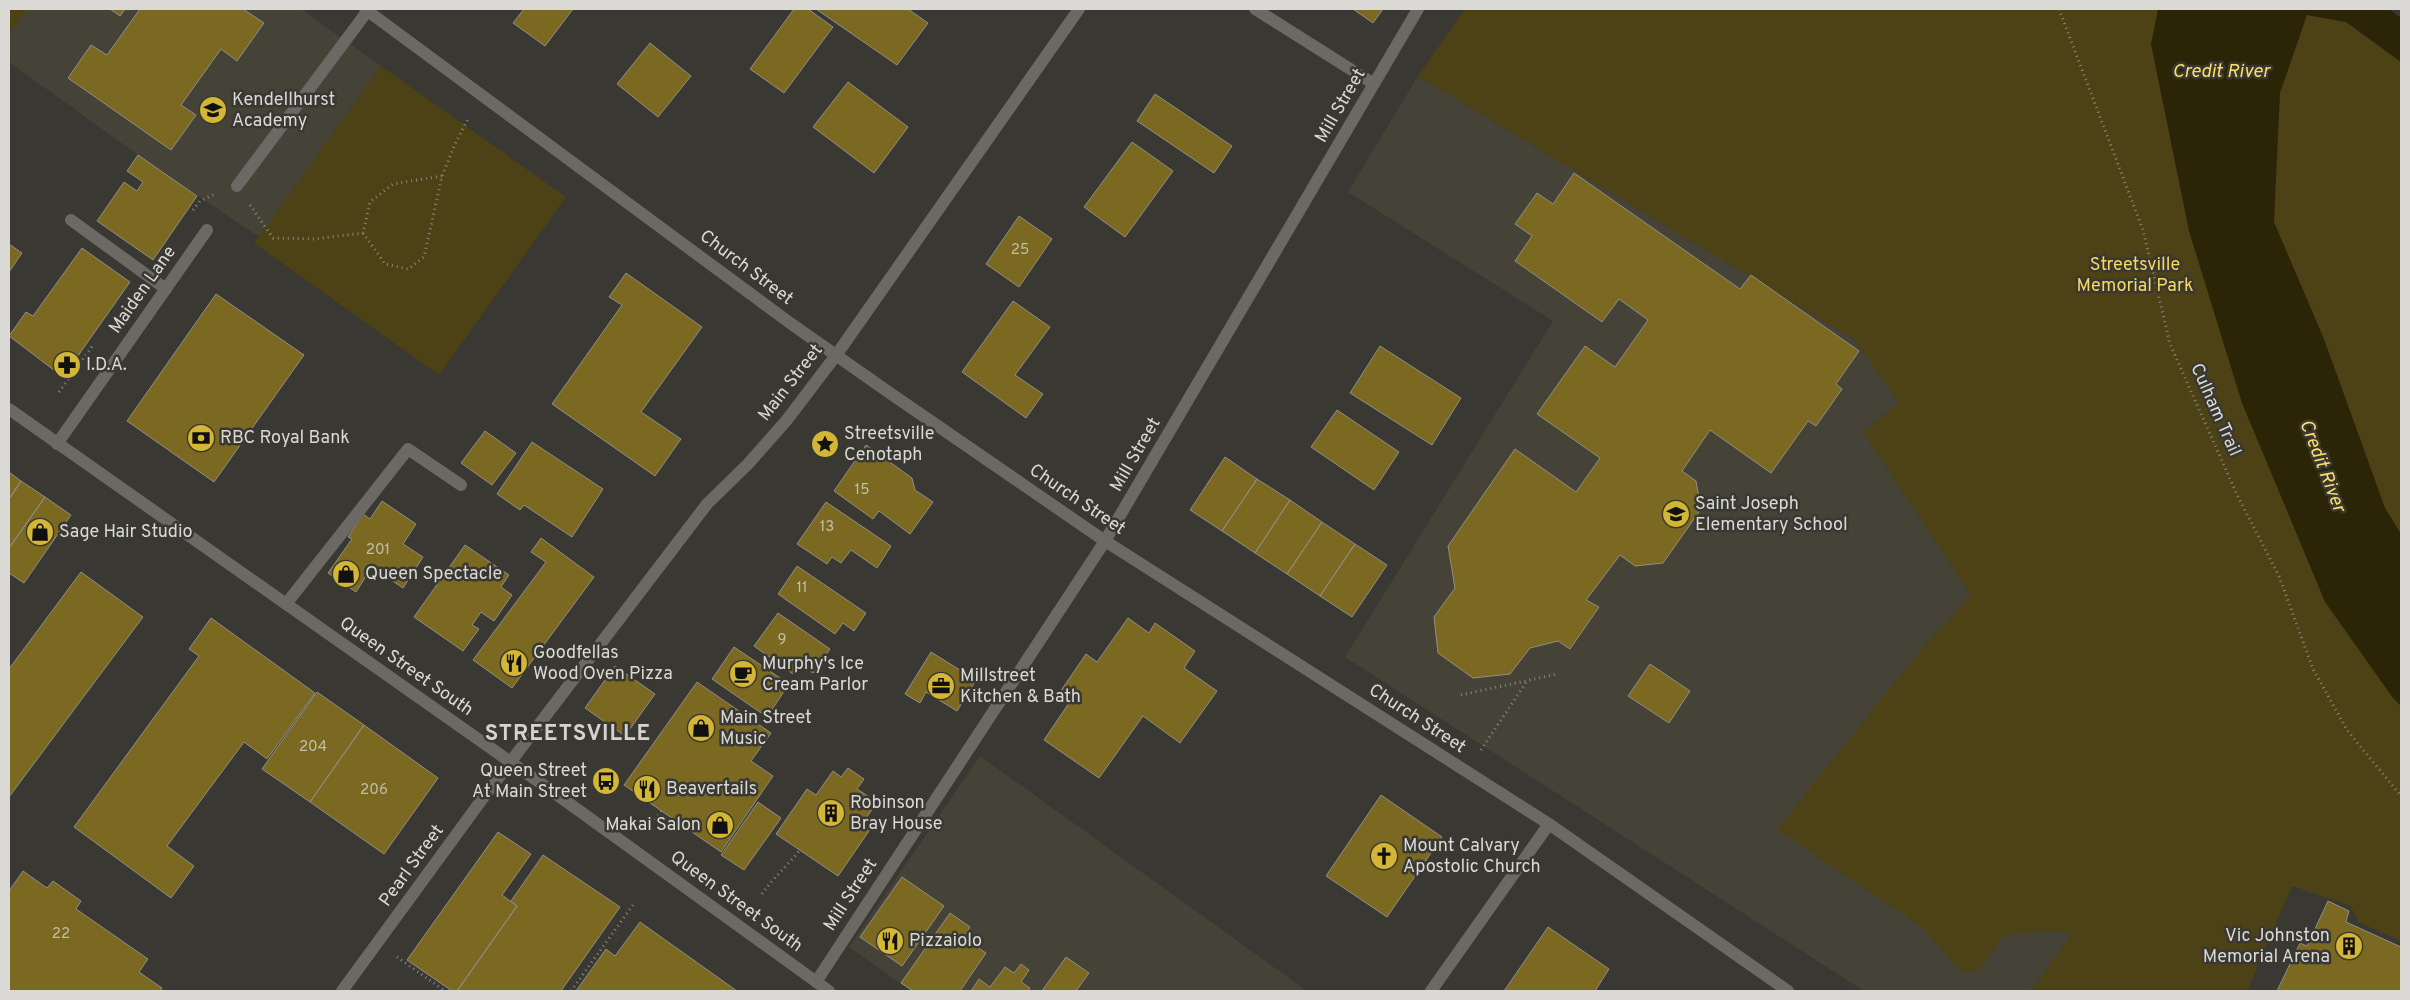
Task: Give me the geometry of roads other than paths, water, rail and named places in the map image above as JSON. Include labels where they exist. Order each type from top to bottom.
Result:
[{"type":"street","name":"Church Street","points":[[367,9],[790,323],[1105,541],[1549,824],[1788,991]]},
{"type":"street","points":[[236,186],[367,9]]},
{"type":"street","name":"Main Street","points":[[510,762],[707,504],[748,464],[786,421],[837,354],[1079,9]]},
{"type":"street","points":[[1255,9],[1374,84]]},
{"type":"street","name":"Mill Street","points":[[816,982],[1105,541],[1418,9]]},
{"type":"street","points":[[71,220],[166,289]]},
{"type":"street","name":"Maiden Lane","points":[[57,444],[207,230]]},
{"type":"street","name":"Queen Street South","points":[[9,409],[510,762],[829,991]]},
{"type":"street","points":[[286,604],[408,449],[461,485]]},
{"type":"street","name":"Pearl Street","points":[[342,991],[510,762]]},
{"type":"street","points":[[1431,991],[1549,824]]},
{"type":"water","name":"Credit River","points":[[2158,9],[2389,9],[2401,18],[2401,62],[2346,22],[2307,15],[2280,93],[2274,222],[2324,339],[2385,508],[2401,534],[2401,706],[2393,698],[2325,602],[2242,403],[2189,231],[2151,44]]},
{"type":"place","name":"Kendellhurst Academy","points":[[213,110]]},
{"type":"place","name":"I.D.A.","points":[[67,365]]},
{"type":"place","name":"RBC Royal Bank","points":[[201,438]]},
{"type":"place","name":"Streetsville Cenotaph","points":[[825,444]]},
{"type":"place","name":"Saint Joseph Elementary School","points":[[1676,514]]},
{"type":"place","name":"Sage Hair Studio","points":[[40,532]]},
{"type":"place","name":"Queen Spectacle","points":[[346,574]]},
{"type":"place","name":"Goodfellas Wood Oven Pizza","points":[[514,663]]},
{"type":"place","name":"Murphy's Ice Cream Parlor","points":[[743,674]]},
{"type":"place","name":"Millstreet Kitchen & Bath","points":[[941,686]]},
{"type":"place","name":"Main Street Music","points":[[701,728]]},
{"type":"place","name":"Queen Street At Main Street","points":[[606,781]]},
{"type":"place","name":"Beavertails","points":[[647,789]]},
{"type":"place","name":"Robinson Bray House","points":[[831,813]]},
{"type":"place","name":"Makai Salon","points":[[720,825]]},
{"type":"place","name":"Mount Calvary Apostolic Church","points":[[1384,856]]},
{"type":"place","name":"Pizzaiolo","points":[[890,941]]},
{"type":"place","name":"Vic Johnston Memorial Arena","points":[[2349,946]]},
{"type":"district","name":"STREETSVILLE","points":[[568,734]]},
{"type":"park label","name":"Streetsville Memorial Park","points":[[2135,275]]}]
